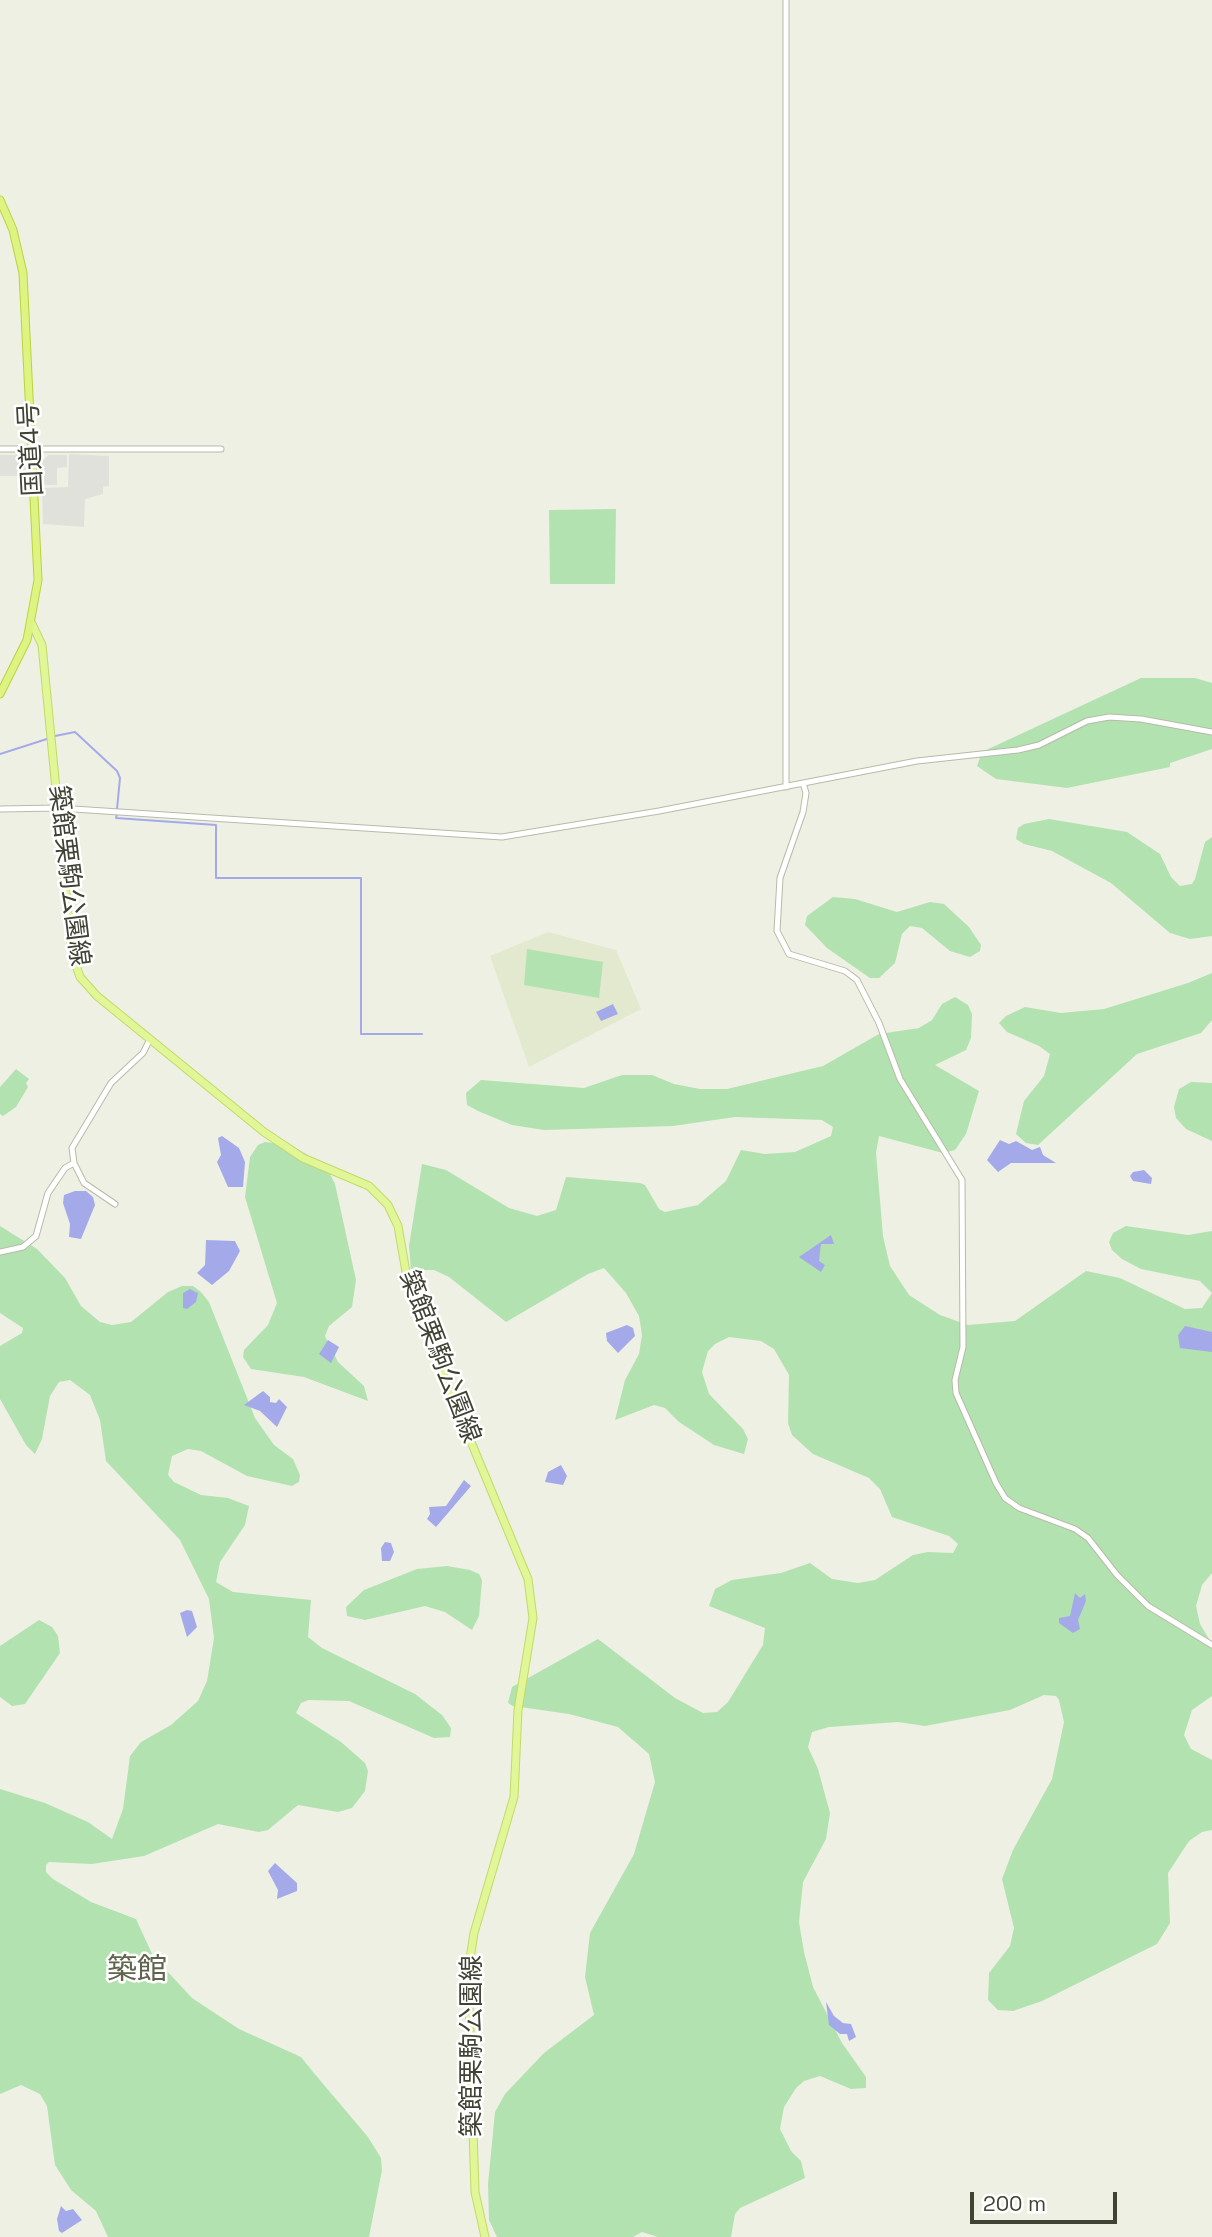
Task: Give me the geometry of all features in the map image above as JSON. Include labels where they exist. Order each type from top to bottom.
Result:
[{"type":"highway","name":"国道4号","points":[[0,200],[13,230],[23,273],[38,580],[32,624],[15,667],[0,694]]},
{"type":"main road","name":"築館栗駒公園線","points":[[32,624],[42,645],[76,968],[97,996],[283,1146],[303,1158],[369,1186],[388,1205],[398,1226],[403,1268],[412,1302],[528,1579],[533,1606],[532,1629],[518,1710],[514,1797],[474,1934],[468,1980],[475,2192],[485,2237]]},
{"type":"street","points":[[786,0],[786,787]]},
{"type":"street","points":[[0,449],[221,449]]},
{"type":"street","points":[[0,809],[58,808],[488,838],[606,821],[917,761],[1018,750],[1039,745],[1087,721],[1109,717],[1141,719],[1212,733]]},
{"type":"street","points":[[803,783],[806,793],[803,812],[780,878],[777,931],[789,954],[845,971],[857,980],[901,1079],[962,1180],[963,1347],[955,1380],[956,1393],[996,1483],[1005,1499],[1019,1508],[1075,1529],[1087,1538],[1116,1575],[1148,1606],[1212,1645]]},
{"type":"street","points":[[115,1203],[84,1183],[74,1163],[72,1148],[111,1083],[143,1053],[150,1039]]},
{"type":"street","points":[[0,1252],[23,1247],[36,1236],[48,1194],[65,1168],[74,1163]]},
{"type":"shaded area","points":[[69,454],[109,456],[109,486],[103,487],[103,494],[85,499],[84,527],[43,524],[42,488],[68,487]]},
{"type":"shaded area","points":[[0,455],[18,455],[25,461],[26,476],[0,476]]},
{"type":"shaded area","points":[[48,455],[67,455],[67,467],[57,468],[57,485],[41,485],[41,463]]},
{"type":"shaded area","points":[[548,932],[616,950],[641,1009],[529,1067],[490,956]]},
{"type":"green space","points":[[616,509],[615,584],[550,584],[549,510]]},
{"type":"green space","points":[[1141,678],[1195,678],[1212,683],[1212,749],[1170,763],[1170,767],[1067,788],[996,779],[977,766],[982,752]]},
{"type":"green space","points":[[1049,819],[1127,832],[1160,854],[1171,877],[1180,886],[1192,884],[1205,842],[1212,837],[1212,936],[1190,939],[1170,933],[1111,883],[1052,851],[1024,844],[1016,839],[1018,828],[1024,824]]},
{"type":"green space","points":[[833,897],[855,899],[897,912],[930,902],[944,904],[969,927],[981,945],[980,951],[970,957],[950,951],[922,928],[910,926],[902,934],[895,963],[879,978],[870,978],[827,948],[805,925],[807,916]]},
{"type":"green space","points":[[527,949],[603,962],[599,998],[524,985]]},
{"type":"green space","points":[[1212,973],[1212,1020],[1201,1033],[1137,1054],[1038,1145],[1026,1143],[1016,1134],[1024,1101],[1044,1076],[1050,1054],[1039,1046],[1007,1032],[999,1023],[1006,1016],[1025,1007],[1061,1013],[1104,1009]]},
{"type":"green space","points":[[955,997],[968,1005],[972,1014],[971,1038],[966,1050],[935,1065],[979,1091],[966,1134],[955,1150],[943,1153],[879,1136],[876,1153],[883,1236],[890,1266],[909,1295],[940,1315],[968,1325],[1015,1321],[1086,1271],[1120,1278],[1185,1309],[1202,1308],[1212,1293],[1212,1573],[1202,1585],[1196,1606],[1200,1624],[1212,1644],[1212,1696],[1192,1710],[1184,1735],[1191,1749],[1212,1760],[1212,1830],[1202,1832],[1189,1841],[1168,1873],[1170,1923],[1157,1944],[1042,2001],[1013,2011],[998,2010],[988,2000],[989,1973],[1010,1946],[1014,1928],[1002,1879],[1013,1850],[1052,1779],[1064,1722],[1059,1700],[1056,1696],[1044,1695],[1010,1710],[925,1726],[898,1722],[829,1727],[812,1732],[808,1747],[818,1769],[830,1813],[826,1839],[803,1882],[799,1922],[813,1987],[842,2043],[866,2077],[866,2088],[851,2089],[820,2076],[804,2081],[796,2088],[784,2107],[780,2129],[791,2151],[801,2161],[805,2178],[740,2208],[735,2214],[731,2237],[658,2237],[642,2232],[633,2237],[497,2237],[489,2220],[488,2184],[495,2112],[505,2094],[544,2053],[594,2015],[585,1977],[590,1933],[634,1854],[655,1782],[649,1754],[618,1727],[569,1714],[513,1706],[508,1703],[512,1687],[598,1639],[675,1698],[703,1713],[717,1712],[728,1702],[763,1645],[765,1628],[709,1606],[715,1589],[732,1580],[781,1573],[810,1563],[832,1579],[858,1583],[875,1580],[913,1555],[928,1552],[953,1553],[958,1544],[949,1536],[892,1517],[880,1489],[869,1478],[813,1454],[792,1435],[788,1423],[789,1375],[774,1349],[761,1341],[729,1337],[715,1344],[708,1351],[702,1372],[709,1394],[743,1429],[748,1439],[744,1454],[714,1445],[679,1422],[665,1408],[654,1405],[615,1420],[625,1380],[639,1354],[642,1335],[639,1316],[626,1293],[604,1268],[588,1274],[506,1322],[449,1277],[434,1270],[411,1270],[409,1246],[422,1164],[446,1170],[509,1208],[537,1216],[556,1210],[566,1177],[640,1183],[645,1185],[659,1209],[665,1212],[698,1205],[726,1181],[741,1150],[765,1154],[795,1152],[831,1136],[833,1127],[822,1120],[735,1117],[673,1126],[544,1130],[512,1125],[478,1111],[467,1105],[466,1093],[481,1080],[584,1088],[622,1075],[652,1075],[674,1084],[700,1089],[727,1089],[823,1066],[879,1034],[919,1028],[932,1020],[942,1004]]},
{"type":"green space","points":[[16,1069],[29,1079],[26,1083],[28,1087],[16,1107],[3,1116],[0,1114],[0,1087]]},
{"type":"green space","points":[[1191,1082],[1212,1083],[1212,1141],[1186,1129],[1176,1118],[1174,1107],[1179,1089]]},
{"type":"green space","points":[[265,1142],[291,1145],[326,1166],[335,1184],[356,1280],[352,1307],[329,1326],[325,1336],[338,1362],[364,1386],[368,1401],[304,1377],[251,1369],[243,1357],[244,1350],[268,1325],[277,1303],[245,1197],[250,1157],[258,1145]]},
{"type":"green space","points":[[0,1226],[37,1249],[65,1278],[81,1306],[100,1322],[112,1325],[131,1322],[168,1292],[182,1286],[193,1286],[200,1291],[209,1302],[255,1418],[274,1445],[293,1459],[300,1475],[299,1482],[292,1486],[247,1476],[201,1451],[188,1449],[172,1456],[168,1475],[174,1482],[201,1495],[228,1498],[249,1506],[245,1525],[220,1562],[216,1582],[233,1592],[311,1600],[308,1637],[322,1648],[415,1694],[442,1715],[451,1728],[450,1737],[434,1738],[349,1701],[308,1700],[301,1703],[296,1713],[341,1742],[365,1763],[368,1771],[365,1791],[352,1808],[338,1812],[298,1805],[268,1830],[259,1832],[218,1824],[144,1856],[92,1864],[49,1862],[46,1865],[46,1872],[53,1879],[91,1902],[136,1919],[153,1956],[192,1998],[239,2029],[301,2057],[368,2137],[381,2158],[382,2170],[369,2237],[108,2237],[96,2211],[71,2190],[55,2165],[47,2106],[40,2094],[21,2085],[0,2094],[0,1789],[45,1803],[88,1822],[112,1839],[123,1809],[130,1756],[141,1742],[171,1725],[198,1701],[207,1681],[214,1638],[209,1599],[180,1540],[106,1461],[100,1420],[90,1395],[70,1380],[59,1382],[50,1396],[42,1439],[35,1454],[26,1445],[0,1399],[0,1346],[22,1333],[23,1328],[0,1313]]},
{"type":"green space","points":[[1126,1226],[1188,1235],[1212,1231],[1212,1293],[1200,1281],[1141,1269],[1122,1259],[1112,1250],[1109,1242],[1113,1233]]},
{"type":"green space","points":[[447,1566],[470,1570],[479,1574],[482,1580],[479,1616],[472,1630],[445,1612],[425,1606],[365,1620],[347,1616],[346,1607],[364,1590],[417,1569]]},
{"type":"green space","points":[[39,1620],[52,1627],[58,1636],[60,1653],[25,1704],[12,1706],[0,1697],[0,1646]]},
{"type":"water","points":[[613,1004],[618,1014],[601,1021],[596,1012]]},
{"type":"water","points":[[222,1136],[239,1148],[245,1162],[243,1187],[228,1187],[217,1162],[221,1155],[218,1138]]},
{"type":"water","points":[[1000,1140],[1009,1144],[1016,1141],[1032,1150],[1040,1147],[1043,1155],[1056,1163],[1011,1163],[998,1172],[987,1160]]},
{"type":"water","points":[[1144,1170],[1152,1178],[1151,1184],[1133,1181],[1130,1176],[1133,1172]]},
{"type":"water","points":[[86,1191],[93,1197],[95,1205],[81,1239],[69,1237],[70,1224],[63,1203],[64,1195]]},
{"type":"water","points":[[831,1235],[834,1244],[821,1244],[819,1261],[825,1265],[821,1272],[799,1257]]},
{"type":"water","points":[[206,1240],[235,1241],[240,1251],[229,1271],[212,1285],[197,1273],[205,1265]]},
{"type":"water","points":[[190,1289],[198,1293],[196,1302],[187,1309],[183,1308],[183,1293]]},
{"type":"water","points":[[627,1325],[633,1328],[635,1336],[618,1353],[607,1341],[606,1333]]},
{"type":"water","points":[[1185,1326],[1212,1332],[1212,1352],[1180,1348],[1178,1335]]},
{"type":"water","points":[[328,1340],[339,1347],[331,1363],[319,1354]]},
{"type":"water","points":[[263,1391],[270,1397],[270,1402],[276,1403],[279,1399],[287,1407],[277,1427],[260,1411],[244,1405]]},
{"type":"water","points":[[561,1465],[567,1476],[563,1485],[545,1482],[548,1472]]},
{"type":"water","points":[[464,1480],[471,1486],[436,1527],[427,1519],[430,1514],[429,1507],[446,1506]]},
{"type":"water","points":[[385,1542],[391,1543],[394,1552],[390,1561],[382,1561],[381,1548]]},
{"type":"water","points":[[1075,1593],[1080,1598],[1085,1594],[1086,1601],[1078,1620],[1080,1629],[1073,1633],[1059,1623],[1059,1618],[1070,1616]]},
{"type":"water","points":[[192,1611],[197,1627],[187,1637],[180,1613]]},
{"type":"water","points":[[275,1863],[297,1883],[297,1891],[277,1899],[278,1890],[268,1871]]},
{"type":"water","points":[[826,2002],[834,2016],[843,2023],[851,2024],[856,2037],[849,2041],[847,2034],[840,2034],[829,2025]]},
{"type":"water","points":[[61,2206],[66,2211],[73,2209],[82,2220],[62,2233],[59,2231],[57,2219]]},
{"type":"waterway","points":[[55,736],[75,732],[117,771],[120,778],[117,809]]},
{"type":"waterway","points":[[0,754],[50,738]]},
{"type":"waterway","points":[[117,814],[116,818],[216,825],[216,878],[361,878],[361,1034],[422,1034]]},
{"type":"district","name":"築館","points":[[137,1971]]}]
